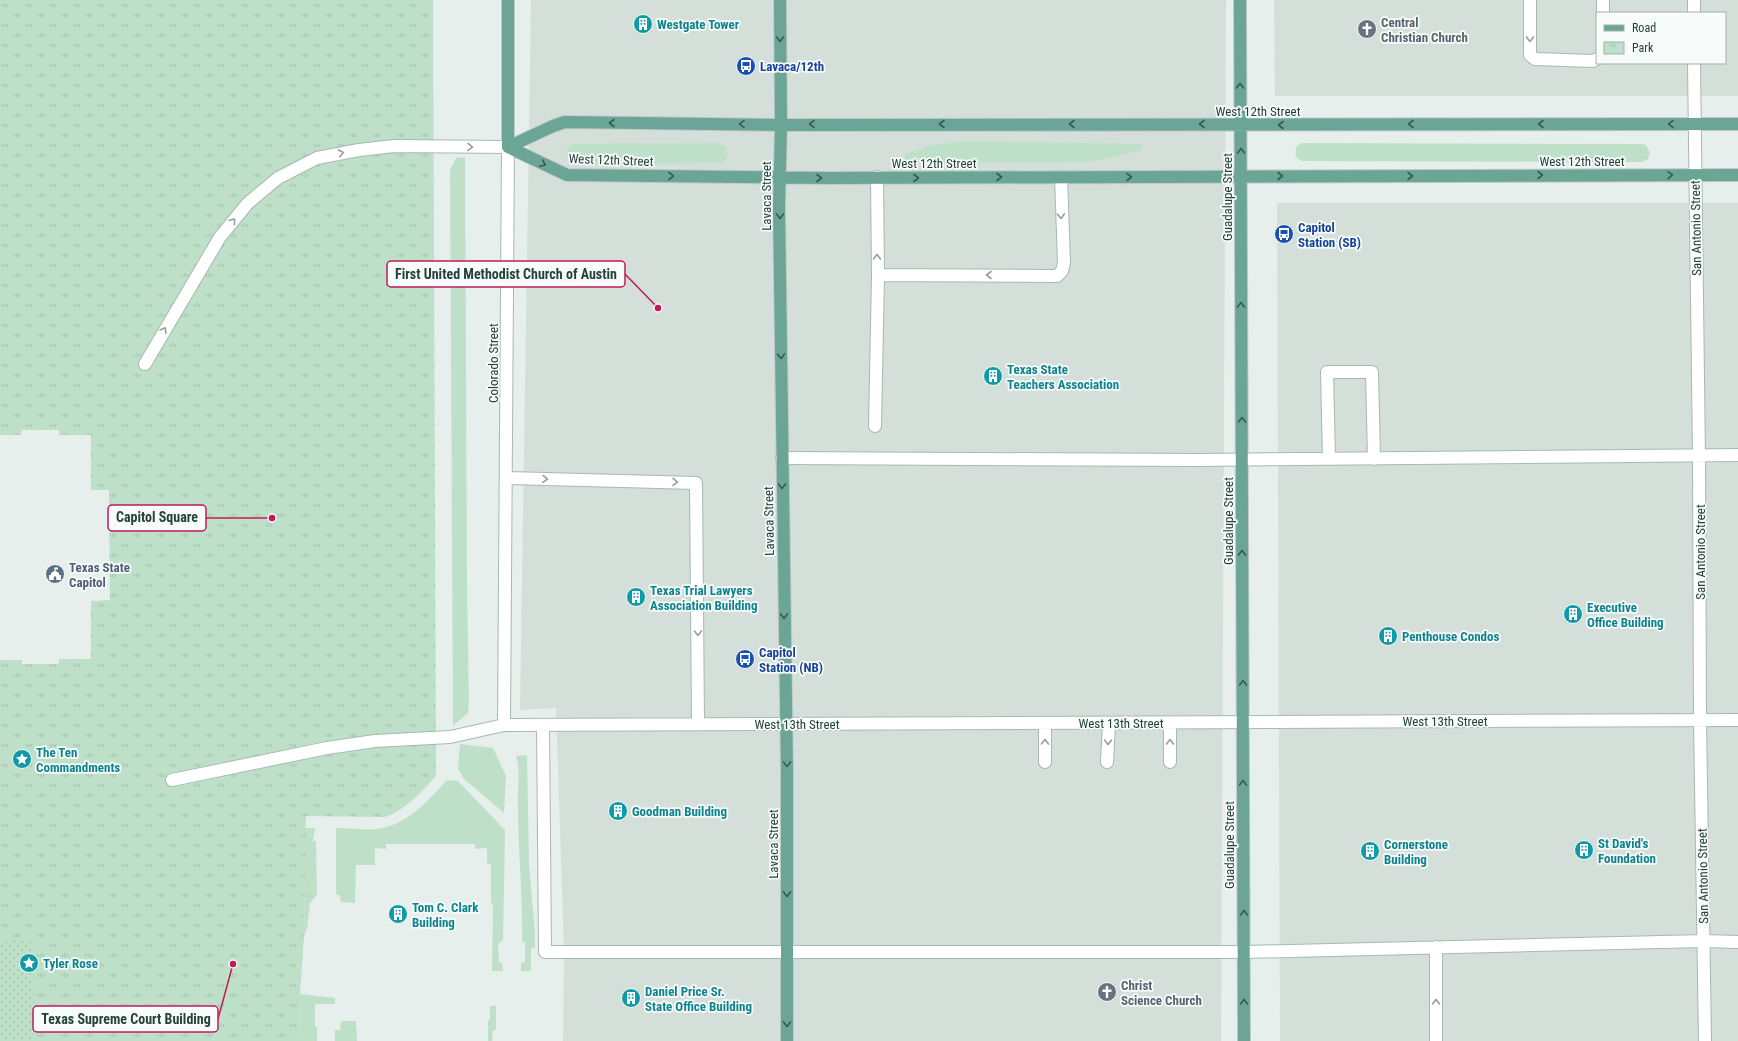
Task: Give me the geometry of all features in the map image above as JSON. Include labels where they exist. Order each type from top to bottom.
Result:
[{"type":"main road","name":"Colorado Street","points":[[508,0],[508,147]]},
{"type":"main road","name":"Lavaca Street","points":[[780,0],[787,1041]]},
{"type":"main road","name":"Guadalupe Street","points":[[1240,0],[1244,1041]]},
{"type":"main road","name":"West 12th Street","points":[[508,147],[565,122],[781,125],[1738,124]]},
{"type":"main road","name":"West 12th Street","points":[[508,147],[567,175],[780,178],[1738,175]]},
{"type":"street","points":[[1530,0],[1530,55],[1535,59],[1593,61],[1596,60]]},
{"type":"street","points":[[1602,12],[1603,0]]},
{"type":"street","points":[[1694,0],[1694,12]]},
{"type":"street","name":"San Antonio Street","points":[[1694,64],[1699,456],[1700,720],[1705,1041]]},
{"type":"street","points":[[145,364],[220,237],[248,203],[278,178],[317,158],[359,150],[394,146],[508,147]]},
{"type":"street","name":"Colorado Street","points":[[504,725],[508,147]]},
{"type":"street","points":[[875,426],[878,276],[877,177]]},
{"type":"street","points":[[878,276],[1057,276],[1062,271],[1064,263],[1061,177]]},
{"type":"street","points":[[1329,459],[1327,372],[1372,372],[1374,459]]},
{"type":"street","points":[[782,458],[1374,459],[1738,455]]},
{"type":"street","points":[[506,478],[696,483],[698,724]]},
{"type":"street","name":"West 13th Street","points":[[172,780],[327,748],[375,741],[450,737],[504,725],[1738,720]]},
{"type":"street","points":[[1170,722],[1170,762]]},
{"type":"street","points":[[1046,723],[1046,762]]},
{"type":"street","points":[[1107,762],[1109,723]]},
{"type":"street","points":[[543,725],[545,952],[1244,952],[1704,941],[1738,942]]},
{"type":"street","points":[[1436,947],[1436,1041]]},
{"type":"shaded area","points":[[531,0],[1226,0],[1221,1041],[563,1041],[564,951],[556,708],[520,710]]},
{"type":"shaded area","points":[[1274,0],[1738,0],[1738,96],[1275,96]]},
{"type":"shaded area","points":[[1277,203],[1738,203],[1738,1041],[1280,1041]]},
{"type":"green space","points":[[0,0],[433,0],[436,776],[419,794],[400,810],[385,817],[306,816],[304,936],[300,994],[301,1041],[0,1041],[0,660],[22,660],[22,664],[59,664],[59,659],[91,659],[91,601],[110,600],[109,490],[91,490],[91,435],[59,435],[59,430],[22,430],[21,435],[0,435]]},
{"type":"green space","points":[[967,141],[1141,144],[1141,150],[1088,162],[904,163],[905,154],[933,145]]},
{"type":"green space","points":[[720,143],[726,147],[728,153],[726,160],[720,163],[573,164],[567,156],[568,148],[573,144]]},
{"type":"green space","points":[[1302,143],[1642,144],[1646,145],[1650,153],[1648,159],[1642,162],[1302,161],[1295,153],[1297,146]]},
{"type":"green space","points":[[465,157],[469,704],[468,713],[453,726],[450,170],[456,158]]},
{"type":"green space","points":[[460,744],[493,748],[506,776],[504,813],[464,779],[458,769]]},
{"type":"green space","points":[[527,755],[529,864],[535,948],[531,948],[531,971],[521,971],[521,963],[525,962],[525,942],[522,942],[518,823],[519,775],[516,756]]},
{"type":"green space","points":[[447,780],[458,781],[505,830],[503,940],[498,944],[499,962],[502,963],[503,971],[492,971],[493,907],[491,902],[491,864],[487,863],[487,848],[475,849],[475,844],[386,844],[386,849],[375,848],[375,865],[356,865],[355,903],[341,902],[340,896],[336,894],[336,828],[376,829],[397,823],[416,811]]},
{"type":"green space","points":[[285,828],[315,828],[313,841],[316,841],[317,895],[310,903],[307,929],[304,936],[305,837]]},
{"type":"green space","points":[[0,941],[34,941],[34,1041],[0,1041]]},
{"type":"green space","points":[[300,994],[335,998],[335,1004],[315,1004],[317,1041],[301,1041]]},
{"type":"green space","points":[[490,1006],[496,1006],[496,1030],[493,1030],[492,1041],[488,1041],[488,1020],[490,1020]]},
{"type":"green space","points":[[341,1021],[356,1021],[357,1041],[335,1041],[335,1030],[340,1030]]},
{"type":"place","name":"Westgate Tower","points":[[643,24]]},
{"type":"place","name":"Central Christian Church","points":[[1367,29]]},
{"type":"place","name":"Lavaca/12th","points":[[746,66]]},
{"type":"place","name":"Capitol Station (SB)","points":[[1284,234]]},
{"type":"place","name":"First United Methodist Church of Austin","points":[[658,308]]},
{"type":"place","name":"Texas State Teachers Association","points":[[993,376]]},
{"type":"place","name":"Capitol Square","points":[[272,518]]},
{"type":"place","name":"Texas State Capitol","points":[[55,574]]},
{"type":"place","name":"Texas Trial Lawyers Association Building","points":[[636,597]]},
{"type":"place","name":"Executive Office Building","points":[[1573,614]]},
{"type":"place","name":"Penthouse Condos","points":[[1388,636]]},
{"type":"place","name":"Capitol Station (NB)","points":[[745,659]]},
{"type":"place","name":"The Ten Commandments","points":[[22,759]]},
{"type":"place","name":"Goodman Building","points":[[618,811]]},
{"type":"place","name":"St David's Foundation","points":[[1584,850]]},
{"type":"place","name":"Cornerstone Building","points":[[1370,851]]},
{"type":"place","name":"Tom C. Clark Building","points":[[398,914]]},
{"type":"place","name":"Tyler Rose","points":[[29,963]]},
{"type":"place","name":"Texas Supreme Court Building","points":[[233,964]]},
{"type":"place","name":"Christ Science Church","points":[[1107,992]]},
{"type":"place","name":"Daniel Price Sr. State Office Building","points":[[631,998]]}]
